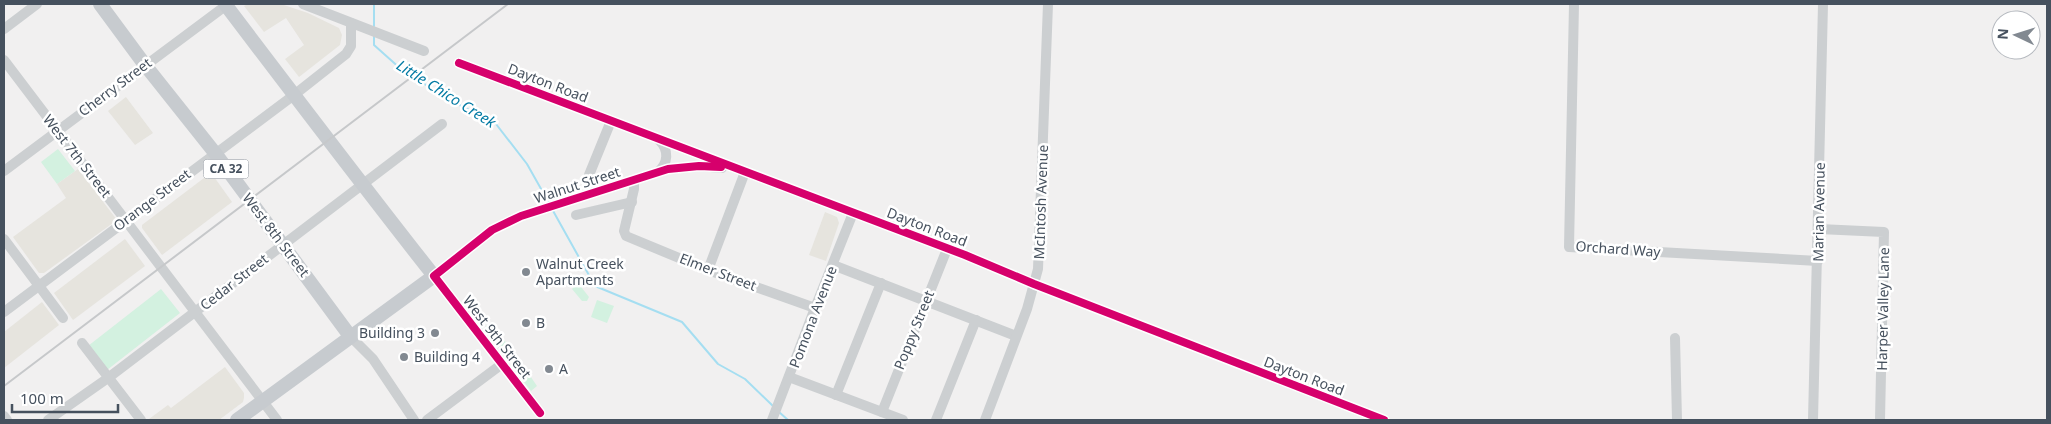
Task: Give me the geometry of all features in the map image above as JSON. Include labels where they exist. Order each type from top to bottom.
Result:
[{"type":"main road","name":"West 8th Street","points":[[100,4],[145,65],[215,153],[350,336]]},
{"type":"main road","name":"West 9th Street","points":[[226,4],[362,185],[434,276]]},
{"type":"main road","name":"Walnut Street","points":[[237,420],[434,276]]},
{"type":"street","points":[[4,29],[37,4]]},
{"type":"street","name":"Cherry Street","points":[[4,171],[226,4]]},
{"type":"street","points":[[303,4],[424,51]]},
{"type":"street","name":"McIntosh Avenue","points":[[984,420],[1034,284],[1039,254],[1048,4]]},
{"type":"street","name":"Orchard Way","points":[[1574,4],[1569,247],[1818,261]]},
{"type":"street","name":"Marian Avenue","points":[[1813,420],[1823,4]]},
{"type":"street","name":"Orange Street","points":[[4,312],[38,284],[294,95],[346,54],[351,46],[356,25]]},
{"type":"street","name":"West 7th Street","points":[[4,60],[277,420]]},
{"type":"street","name":"Dayton Road","points":[[459,63],[658,140],[760,176],[1384,420]]},
{"type":"street","points":[[589,175],[611,121]]},
{"type":"street","name":"Cedar Street","points":[[48,420],[108,378],[442,124]]},
{"type":"street","points":[[656,173],[665,164],[667,157],[664,146],[658,140]]},
{"type":"street","name":"Walnut Street","points":[[434,276],[492,230],[508,221],[533,212],[668,169],[699,166],[745,172]]},
{"type":"street","points":[[708,270],[745,172]]},
{"type":"street","points":[[576,215],[632,202],[634,180]]},
{"type":"street","name":"Elmer Street","points":[[632,202],[624,234],[628,238],[708,270],[815,308]]},
{"type":"street","name":"Pomona Avenue","points":[[772,420],[853,213]]},
{"type":"street","name":"Harper Valley Lane","points":[[1819,229],[1884,232],[1880,420]]},
{"type":"street","points":[[4,239],[63,318]]},
{"type":"street","name":"Poppy Street","points":[[882,412],[947,249]]},
{"type":"street","points":[[833,265],[1016,336]]},
{"type":"street","name":"West 9th Street","points":[[434,276],[540,414]]},
{"type":"street","points":[[836,395],[881,283]]},
{"type":"street","points":[[936,420],[976,320]]},
{"type":"street","name":"West 8th Street","points":[[350,336],[373,359],[414,420]]},
{"type":"street","points":[[1675,338],[1677,420]]},
{"type":"street","points":[[82,343],[141,420]]},
{"type":"street","points":[[427,420],[502,364]]},
{"type":"street","points":[[789,377],[904,420]]},
{"type":"street","points":[[4,416],[7,420]]},
{"type":"shaded area","points":[[248,4],[281,4],[308,13],[339,28],[342,35],[340,45],[299,77],[285,59],[304,45],[286,18],[264,32],[244,6]]},
{"type":"shaded area","points":[[126,97],[153,133],[135,145],[108,111]]},
{"type":"shaded area","points":[[78,169],[117,220],[44,273],[39,273],[13,237],[66,198],[57,184]]},
{"type":"shaded area","points":[[212,174],[232,202],[162,255],[142,228],[142,225],[208,175]]},
{"type":"shaded area","points":[[825,212],[837,217],[839,223],[826,261],[809,255]]},
{"type":"shaded area","points":[[125,239],[145,266],[73,320],[54,293]]},
{"type":"shaded area","points":[[42,302],[59,325],[4,368],[4,332]]},
{"type":"shaded area","points":[[225,367],[244,393],[244,398],[243,402],[219,420],[149,419],[168,405],[171,408]]},
{"type":"green space","points":[[58,149],[75,171],[57,184],[41,162]]},
{"type":"green space","points":[[578,283],[589,297],[587,301],[582,301],[572,289]]},
{"type":"green space","points":[[161,289],[180,313],[107,370],[88,346]]},
{"type":"green space","points":[[597,300],[614,306],[607,323],[591,317]]},
{"type":"green space","points":[[490,323],[508,345],[501,351],[484,328]]},
{"type":"green space","points":[[520,361],[537,386],[531,391],[514,369],[519,367],[518,363]]},
{"type":"waterway","name":"Little Chico Creek","points":[[374,4],[374,26]]},
{"type":"waterway","name":"Little Chico Creek","points":[[374,36],[374,45],[402,70],[450,100],[496,124],[527,164],[549,203]]},
{"type":"waterway","name":"Little Chico Creek","points":[[552,209],[595,286],[682,322],[718,364],[745,379],[774,407]]},
{"type":"waterway","name":"Little Chico Creek","points":[[779,412],[788,420]]},
{"type":"railway","points":[[4,386],[508,4]]},
{"type":"cycle path","points":[[459,63],[965,255],[1034,284],[1384,420]]},
{"type":"cycle path","points":[[540,413],[434,276],[492,230],[521,216],[668,169],[699,166],[721,167]]},
{"type":"place","name":"Walnut Creek Apartments","points":[[526,272]]},
{"type":"place","name":"B","points":[[526,323]]},
{"type":"place","name":"Building 3","points":[[435,333]]},
{"type":"place","name":"Building 4","points":[[404,357]]},
{"type":"place","name":"A","points":[[549,369]]}]
